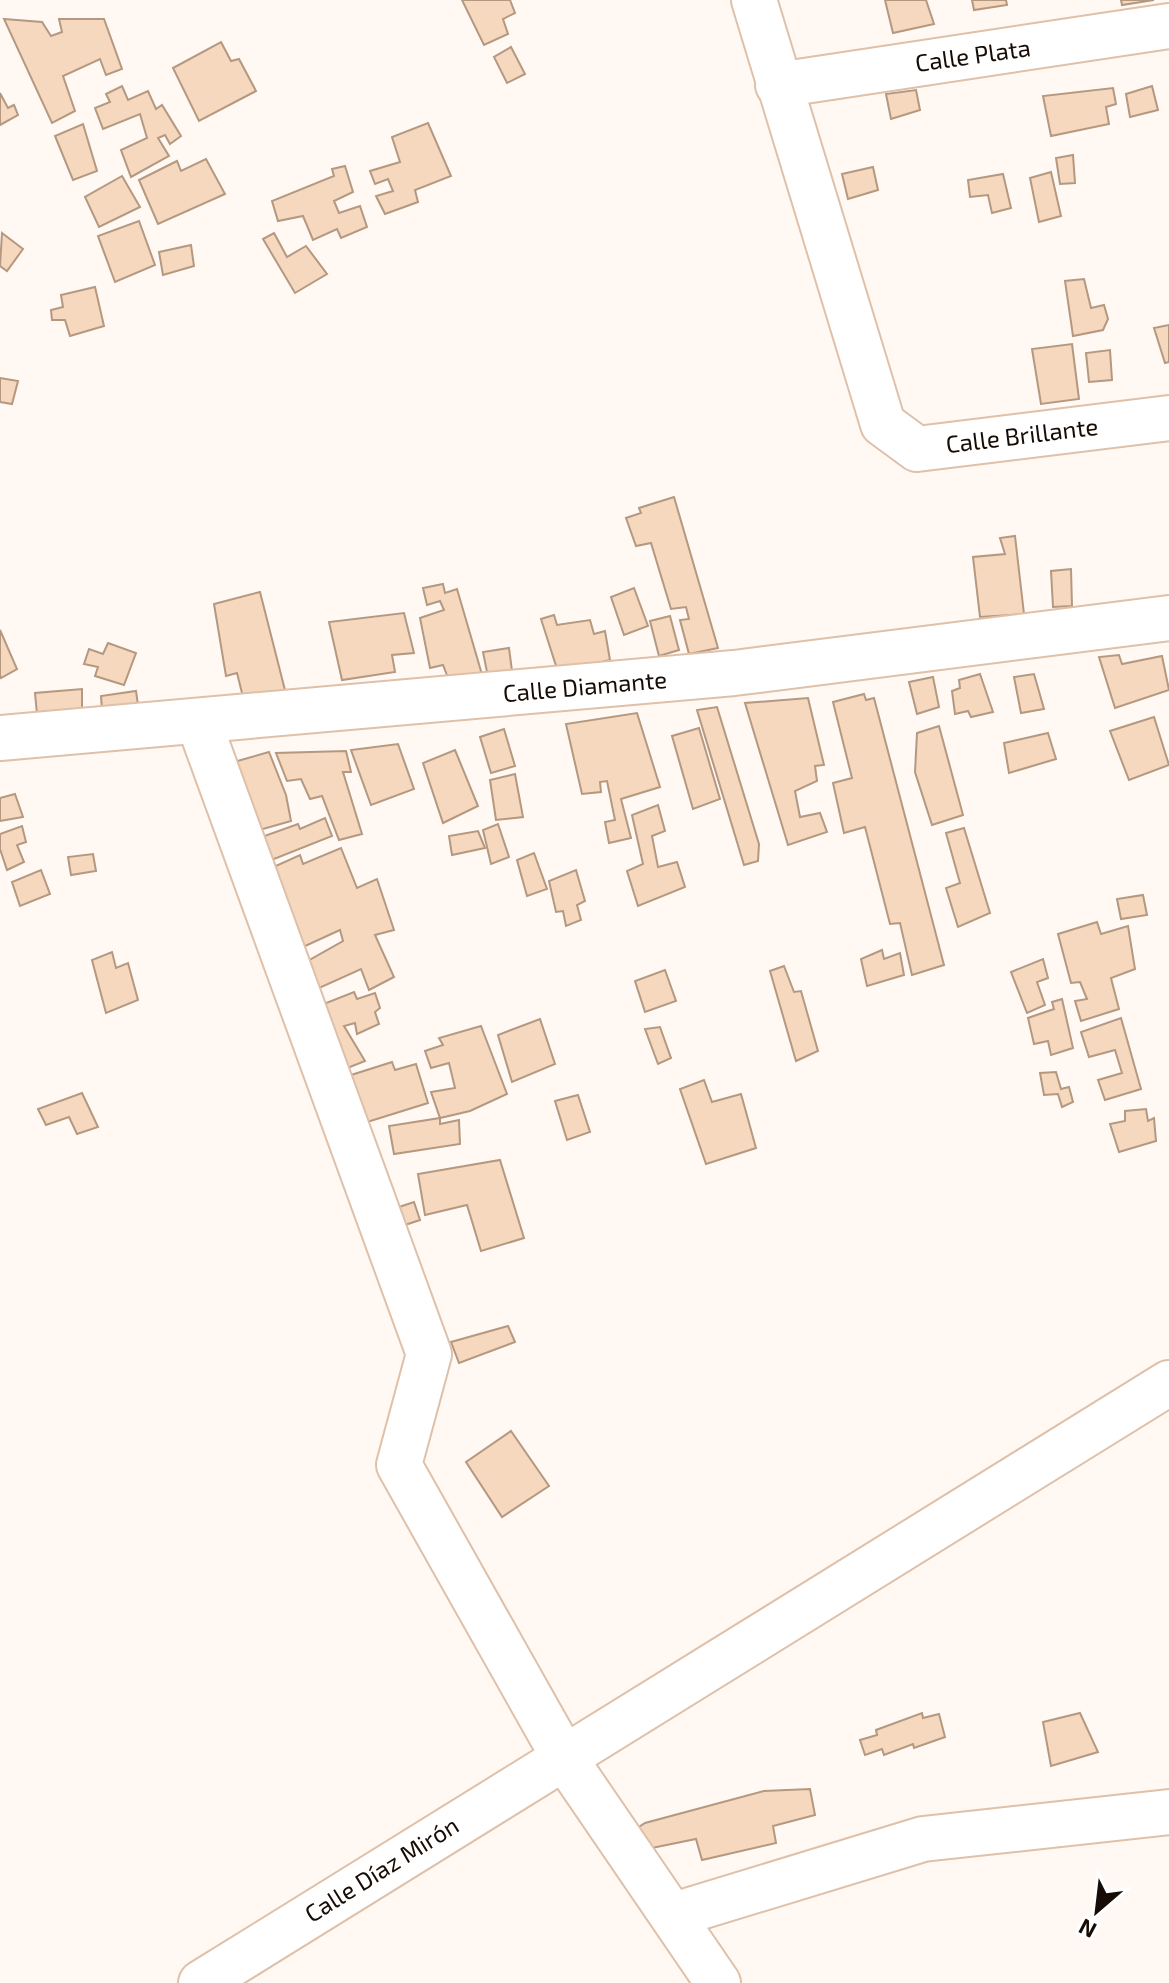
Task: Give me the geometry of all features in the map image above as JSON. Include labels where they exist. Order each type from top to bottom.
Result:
[{"type":"street","points":[[754,0],[778,85]]},
{"type":"street","name":"Calle Plata","points":[[778,85],[1168,30]]},
{"type":"street","name":"Calle Brillante","points":[[778,85],[883,424],[917,449],[1169,418]]},
{"type":"street","name":"Calle Diamante","points":[[0,738],[199,723],[734,673],[1169,618]]},
{"type":"street","points":[[199,723],[429,1354],[399,1465],[563,1756],[718,1983]]},
{"type":"street","name":"Calle Díaz Mirón","points":[[201,1983],[1169,1383]]},
{"type":"street","points":[[674,1915],[923,1839],[1169,1812]]},
{"type":"building","points":[[462,0],[510,0],[515,13],[503,19],[508,34],[484,45]]},
{"type":"building","points":[[885,0],[926,0],[934,24],[893,33]]},
{"type":"building","points":[[972,0],[1006,0],[1007,5],[974,10]]},
{"type":"building","points":[[1121,0],[1154,0],[1122,5]]},
{"type":"building","points":[[4,19],[42,22],[51,36],[62,32],[59,19],[104,19],[122,69],[106,75],[100,59],[63,76],[75,111],[52,123]]},
{"type":"building","points":[[221,42],[231,61],[239,59],[256,91],[199,121],[173,68]]},
{"type":"building","points":[[511,47],[525,74],[507,83],[494,57]]},
{"type":"building","points":[[122,86],[128,100],[148,91],[156,109],[162,105],[181,136],[170,144],[165,135],[158,138],[169,156],[131,177],[121,150],[147,138],[140,114],[103,129],[95,108],[110,102],[106,94]]},
{"type":"building","points":[[1152,86],[1158,110],[1130,117],[1126,94]]},
{"type":"building","points":[[1113,88],[1116,104],[1106,107],[1109,124],[1051,136],[1043,96]]},
{"type":"building","points":[[916,90],[920,110],[891,119],[886,94]]},
{"type":"building","points":[[0,93],[8,108],[14,105],[18,115],[0,125]]},
{"type":"building","points":[[428,123],[451,176],[415,190],[418,202],[385,214],[376,196],[393,191],[388,179],[375,184],[370,171],[400,162],[392,137]]},
{"type":"building","points":[[83,124],[97,171],[73,180],[55,136]]},
{"type":"building","points":[[1073,155],[1075,183],[1060,184],[1056,158]]},
{"type":"building","points":[[206,159],[225,194],[158,224],[139,180],[177,161],[181,171]]},
{"type":"building","points":[[345,166],[353,192],[334,201],[339,213],[360,206],[367,227],[341,238],[337,229],[313,240],[303,216],[278,221],[272,201],[334,176],[332,169]]},
{"type":"building","points":[[873,167],[878,190],[848,199],[842,174]]},
{"type":"building","points":[[1051,172],[1061,216],[1039,222],[1030,178]]},
{"type":"building","points":[[1003,174],[1011,208],[992,213],[988,195],[970,197],[968,180]]},
{"type":"building","points":[[122,176],[140,207],[99,227],[85,197]]},
{"type":"building","points":[[139,221],[155,265],[115,282],[98,236]]},
{"type":"building","points":[[2,233],[23,249],[7,271],[0,266]]},
{"type":"building","points":[[274,233],[287,257],[306,246],[327,274],[295,293],[263,239]]},
{"type":"building","points":[[191,245],[194,266],[163,275],[159,252]]},
{"type":"building","points":[[1084,279],[1091,308],[1104,305],[1108,319],[1103,330],[1073,336],[1065,281]]},
{"type":"building","points":[[95,287],[104,326],[70,336],[65,320],[52,320],[51,310],[63,307],[61,295]]},
{"type":"building","points":[[1169,325],[1169,362],[1165,363],[1154,328]]},
{"type":"building","points":[[1072,344],[1079,399],[1041,404],[1032,349]]},
{"type":"building","points":[[1110,350],[1112,380],[1089,382],[1086,353]]},
{"type":"building","points":[[0,378],[18,381],[12,404],[0,402]]},
{"type":"building","points":[[674,497],[718,648],[689,654],[680,620],[689,619],[686,607],[671,609],[651,543],[636,546],[626,518],[641,513],[639,508]]},
{"type":"building","points":[[1015,536],[1024,614],[980,617],[973,557],[1005,554],[1000,538]]},
{"type":"building","points":[[1071,569],[1072,606],[1053,607],[1051,571]]},
{"type":"building","points":[[443,584],[445,593],[457,589],[483,678],[450,683],[443,665],[430,668],[420,618],[444,610],[440,601],[427,605],[423,588]]},
{"type":"building","points":[[634,588],[648,626],[624,635],[611,597]]},
{"type":"building","points":[[260,592],[288,702],[246,709],[237,673],[226,676],[214,604]]},
{"type":"building","points":[[404,613],[414,653],[392,655],[395,672],[342,680],[329,622]]},
{"type":"building","points":[[554,615],[557,625],[590,620],[594,634],[605,631],[610,660],[558,672],[541,619]]},
{"type":"building","points":[[670,616],[679,650],[659,656],[650,621]]},
{"type":"building","points":[[0,630],[17,669],[1,678],[0,675]]},
{"type":"building","points":[[108,643],[136,653],[124,685],[95,676],[98,667],[84,664],[89,649],[103,654]]},
{"type":"building","points":[[509,648],[512,671],[488,677],[483,652]]},
{"type":"building","points":[[1119,655],[1122,664],[1162,656],[1169,690],[1115,708],[1099,657]]},
{"type":"building","points":[[980,674],[993,712],[971,717],[968,711],[955,714],[952,691],[960,688],[959,680]]},
{"type":"building","points":[[1034,674],[1044,709],[1021,713],[1014,677]]},
{"type":"building","points":[[933,677],[939,707],[917,714],[909,682]]},
{"type":"building","points":[[82,689],[82,723],[38,725],[35,693]]},
{"type":"building","points":[[136,691],[140,719],[103,724],[101,696]]},
{"type":"building","points":[[864,694],[866,700],[874,698],[944,965],[912,975],[900,923],[890,924],[865,827],[844,833],[833,783],[852,778],[833,702]]},
{"type":"building","points":[[808,698],[824,765],[815,766],[817,781],[795,791],[800,817],[820,813],[827,832],[788,845],[745,703]]},
{"type":"building","points":[[717,707],[759,844],[758,861],[744,865],[697,710]]},
{"type":"building","points":[[637,713],[660,787],[621,799],[631,838],[609,843],[605,822],[615,820],[607,781],[600,782],[601,792],[582,794],[566,724]]},
{"type":"building","points":[[1154,717],[1169,765],[1129,780],[1110,731]]},
{"type":"building","points":[[939,726],[963,815],[932,825],[915,772],[917,733]]},
{"type":"building","points":[[699,728],[720,799],[693,809],[672,736]]},
{"type":"building","points":[[504,729],[515,766],[491,773],[480,737]]},
{"type":"building","points":[[1048,733],[1056,759],[1009,773],[1004,743]]},
{"type":"building","points":[[398,744],[414,789],[371,805],[351,750]]},
{"type":"building","points":[[455,750],[478,806],[443,823],[423,763]]},
{"type":"building","points":[[346,751],[351,772],[343,772],[362,834],[339,840],[322,796],[310,799],[301,779],[287,781],[276,753]]},
{"type":"building","points":[[269,752],[286,795],[291,821],[252,832],[234,762]]},
{"type":"building","points":[[515,774],[523,817],[496,820],[490,780]]},
{"type":"building","points":[[15,794],[23,817],[0,821],[0,798]]},
{"type":"building","points":[[658,805],[665,831],[652,836],[658,867],[677,862],[685,887],[638,906],[627,871],[643,864],[632,815]]},
{"type":"building","points":[[325,818],[332,836],[264,863],[256,839],[298,824],[300,829]]},
{"type":"building","points":[[498,824],[509,857],[491,864],[483,830]]},
{"type":"building","points":[[22,826],[26,842],[17,845],[24,862],[7,870],[0,849],[0,834]]},
{"type":"building","points":[[964,828],[990,913],[958,927],[946,888],[960,883],[946,833]]},
{"type":"building","points":[[478,831],[485,848],[452,855],[449,836]]},
{"type":"building","points":[[341,848],[357,888],[377,879],[394,930],[375,935],[394,977],[369,990],[361,969],[317,989],[306,962],[343,941],[340,930],[301,948],[269,869],[300,855],[303,864]]},
{"type":"building","points":[[534,853],[547,889],[527,896],[517,860]]},
{"type":"building","points":[[93,854],[96,871],[71,875],[68,857]]},
{"type":"building","points":[[41,870],[50,894],[20,906],[12,882]]},
{"type":"building","points":[[576,870],[585,901],[577,905],[581,920],[566,926],[563,911],[556,912],[549,881]]},
{"type":"building","points":[[1143,895],[1147,915],[1121,919],[1117,899]]},
{"type":"building","points":[[1097,922],[1101,934],[1128,926],[1135,969],[1111,978],[1119,1009],[1081,1021],[1075,1001],[1087,999],[1080,982],[1071,983],[1058,934]]},
{"type":"building","points":[[882,950],[884,959],[900,953],[904,975],[867,986],[861,959]]},
{"type":"building","points":[[112,952],[116,968],[128,963],[138,1000],[106,1013],[92,960]]},
{"type":"building","points":[[1043,959],[1048,978],[1037,982],[1045,1005],[1027,1013],[1011,972]]},
{"type":"building","points":[[784,966],[794,992],[801,991],[818,1051],[796,1061],[770,971]]},
{"type":"building","points":[[665,970],[676,1001],[645,1012],[635,981]]},
{"type":"building","points":[[354,992],[357,999],[375,993],[380,1008],[375,1012],[379,1024],[357,1034],[355,1023],[344,1026],[365,1061],[340,1071],[316,1007]]},
{"type":"building","points":[[1062,999],[1073,1048],[1051,1055],[1048,1041],[1034,1044],[1028,1018],[1054,1009],[1052,1002]]},
{"type":"building","points":[[1121,1018],[1141,1089],[1105,1100],[1098,1080],[1122,1073],[1115,1050],[1089,1057],[1081,1032]]},
{"type":"building","points":[[540,1019],[555,1064],[512,1082],[498,1035]]},
{"type":"building","points":[[481,1026],[507,1094],[470,1111],[440,1118],[431,1092],[455,1088],[449,1063],[431,1068],[425,1051],[443,1045],[439,1038]]},
{"type":"building","points":[[660,1027],[671,1058],[658,1064],[645,1029]]},
{"type":"building","points":[[392,1062],[395,1070],[416,1064],[428,1103],[364,1123],[348,1076]]},
{"type":"building","points":[[1056,1072],[1061,1089],[1069,1087],[1073,1102],[1062,1107],[1058,1094],[1044,1095],[1040,1073]]},
{"type":"building","points":[[704,1080],[712,1102],[741,1094],[756,1148],[706,1164],[680,1089]]},
{"type":"building","points":[[82,1093],[98,1127],[77,1134],[69,1117],[46,1125],[38,1109]]},
{"type":"building","points":[[578,1095],[590,1132],[567,1140],[555,1101]]},
{"type":"building","points":[[1146,1109],[1148,1121],[1154,1118],[1156,1141],[1119,1152],[1110,1124],[1125,1121],[1125,1111]]},
{"type":"building","points":[[440,1118],[440,1124],[459,1120],[460,1144],[394,1154],[389,1126]]},
{"type":"building","points":[[500,1160],[524,1238],[481,1251],[467,1205],[425,1215],[418,1174]]},
{"type":"building","points":[[414,1202],[420,1220],[393,1229],[387,1211]]},
{"type":"building","points":[[508,1326],[515,1342],[459,1363],[451,1342]]},
{"type":"building","points":[[511,1431],[549,1486],[502,1517],[466,1462]]},
{"type":"building","points":[[922,1713],[923,1718],[939,1714],[945,1737],[884,1755],[882,1749],[865,1755],[860,1740],[877,1735],[876,1730]]},
{"type":"building","points":[[1080,1713],[1098,1752],[1051,1766],[1043,1722]]},
{"type":"building","points":[[810,1789],[815,1815],[773,1826],[776,1843],[702,1860],[696,1839],[652,1848],[625,1836],[645,1823],[764,1791]]}]
